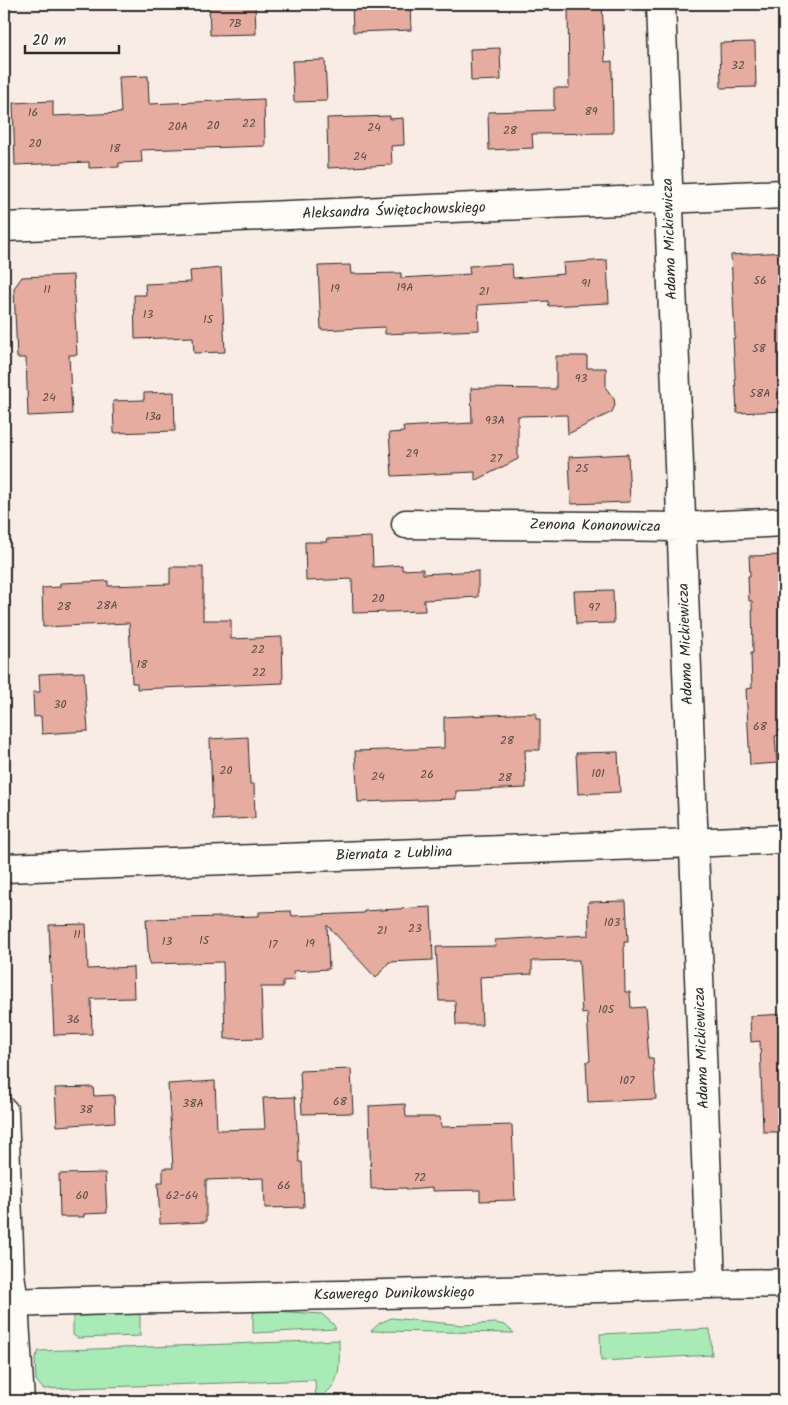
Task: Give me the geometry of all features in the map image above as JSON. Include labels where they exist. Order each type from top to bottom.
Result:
[{"type":"street","name":"Adama Mickiewicza","points":[[660,4],[711,1284]]},
{"type":"street","name":"Aleksandra Świętochowskiego","points":[[4,227],[784,194]]},
{"type":"street","name":"Zenona Kononowicza","points":[[406,524],[681,527],[784,522]]},
{"type":"street","name":"Biernata z Lublina","points":[[4,868],[694,843],[784,838]]},
{"type":"street","points":[[4,1112],[10,1274],[9,1303],[20,1401]]},
{"type":"street","name":"Ksawerego Dunikowskiego","points":[[9,1303],[526,1291],[784,1282]]},
{"type":"green space","points":[[259,1310],[322,1314],[336,1329],[253,1333],[253,1313]]},
{"type":"green space","points":[[140,1314],[140,1336],[78,1338],[73,1335],[73,1316]]},
{"type":"green space","points":[[391,1318],[463,1325],[495,1323],[505,1325],[514,1333],[371,1331],[380,1323]]},
{"type":"green space","points":[[710,1329],[712,1355],[601,1361],[600,1334]]},
{"type":"green space","points":[[339,1340],[339,1367],[335,1382],[325,1394],[316,1400],[315,1380],[43,1389],[36,1380],[35,1358],[39,1351]]},
{"type":"building","points":[[209,4],[255,4],[256,34],[210,35]]},
{"type":"building","points":[[352,4],[410,4],[411,30],[353,32]]},
{"type":"building","points":[[568,4],[602,4],[605,62],[612,61],[613,133],[532,134],[533,148],[489,150],[488,112],[554,110],[554,88],[569,88]]},
{"type":"building","points":[[755,42],[756,87],[721,88],[720,43]]},
{"type":"building","points":[[500,48],[501,80],[471,81],[470,49]]},
{"type":"building","points":[[325,60],[327,101],[294,102],[292,61]]},
{"type":"building","points":[[148,76],[149,104],[264,99],[265,146],[141,150],[142,162],[119,163],[119,167],[89,168],[89,162],[15,165],[13,103],[53,101],[53,116],[121,113],[119,77]]},
{"type":"building","points":[[390,116],[390,119],[403,118],[404,145],[391,146],[392,165],[328,168],[327,118]]},
{"type":"building","points":[[784,252],[784,411],[737,413],[731,255]]},
{"type":"building","points":[[607,260],[609,303],[549,306],[548,301],[478,305],[479,330],[385,334],[385,327],[321,330],[318,266],[350,265],[351,274],[401,273],[401,278],[470,274],[469,266],[512,264],[513,278],[564,274],[563,263]]},
{"type":"building","points":[[221,268],[225,352],[194,353],[193,337],[135,339],[134,295],[146,295],[145,284],[191,282],[190,271]]},
{"type":"building","points":[[73,275],[77,355],[69,355],[72,414],[28,416],[26,358],[17,358],[14,288],[22,277]]},
{"type":"building","points":[[556,356],[587,356],[587,368],[606,368],[606,388],[614,399],[615,405],[612,412],[568,434],[567,415],[518,416],[518,459],[475,481],[475,472],[392,476],[389,433],[404,432],[403,427],[472,423],[471,388],[556,389]]},
{"type":"building","points":[[174,392],[175,431],[114,433],[113,401],[144,400],[144,393]]},
{"type":"building","points":[[628,454],[630,502],[571,504],[569,457]]},
{"type":"building","points":[[372,537],[373,567],[402,565],[402,570],[423,569],[423,574],[478,571],[478,597],[424,600],[425,611],[353,613],[352,579],[306,581],[305,542],[327,542],[326,539]]},
{"type":"building","points":[[784,555],[784,735],[775,736],[777,763],[750,765],[746,689],[752,688],[751,653],[753,653],[752,601],[749,601],[749,556]]},
{"type":"building","points":[[170,567],[203,567],[203,620],[231,620],[231,639],[282,637],[283,683],[137,689],[137,683],[132,683],[129,623],[43,627],[42,588],[60,587],[60,583],[108,581],[108,586],[170,584]]},
{"type":"building","points":[[613,590],[614,623],[576,624],[574,591]]},
{"type":"building","points":[[84,672],[88,731],[42,734],[41,716],[34,717],[33,692],[40,692],[39,674]]},
{"type":"building","points":[[536,713],[536,719],[540,719],[540,750],[525,750],[526,788],[456,791],[456,799],[358,802],[355,751],[444,748],[444,717]]},
{"type":"building","points":[[248,737],[250,784],[254,784],[255,818],[213,820],[210,739]]},
{"type":"building","points":[[618,752],[620,792],[578,794],[576,753]]},
{"type":"building","points":[[626,901],[628,942],[624,942],[625,992],[630,992],[631,1008],[645,1007],[649,1058],[653,1058],[656,1099],[588,1102],[586,1062],[590,1061],[587,1013],[582,1014],[579,960],[532,961],[532,974],[480,977],[482,1025],[456,1025],[455,1001],[439,1001],[436,947],[496,946],[495,940],[589,935],[588,902]]},
{"type":"building","points":[[431,907],[433,960],[389,962],[376,978],[327,925],[329,969],[293,971],[294,980],[283,981],[283,987],[261,987],[263,1038],[225,1039],[223,962],[149,964],[146,919],[259,916],[259,912],[291,911],[292,916],[364,913],[364,911]]},
{"type":"building","points":[[86,924],[88,969],[133,967],[134,998],[91,999],[92,1034],[54,1035],[49,925]]},
{"type":"building","points":[[784,1014],[784,1132],[763,1132],[760,1041],[751,1042],[750,1016]]},
{"type":"building","points":[[351,1069],[353,1113],[302,1114],[300,1071]]},
{"type":"building","points":[[215,1081],[217,1130],[265,1129],[263,1098],[295,1097],[299,1162],[302,1162],[304,1207],[265,1208],[264,1178],[206,1180],[206,1222],[160,1224],[158,1182],[163,1182],[163,1168],[173,1168],[168,1084]]},
{"type":"building","points":[[93,1087],[94,1096],[114,1095],[115,1122],[57,1126],[55,1088]]},
{"type":"building","points":[[405,1104],[406,1117],[440,1117],[441,1127],[512,1125],[515,1200],[480,1201],[480,1190],[432,1191],[432,1188],[407,1190],[407,1188],[371,1189],[369,1106]]},
{"type":"building","points":[[105,1173],[107,1213],[84,1214],[84,1217],[60,1217],[59,1174]]}]
